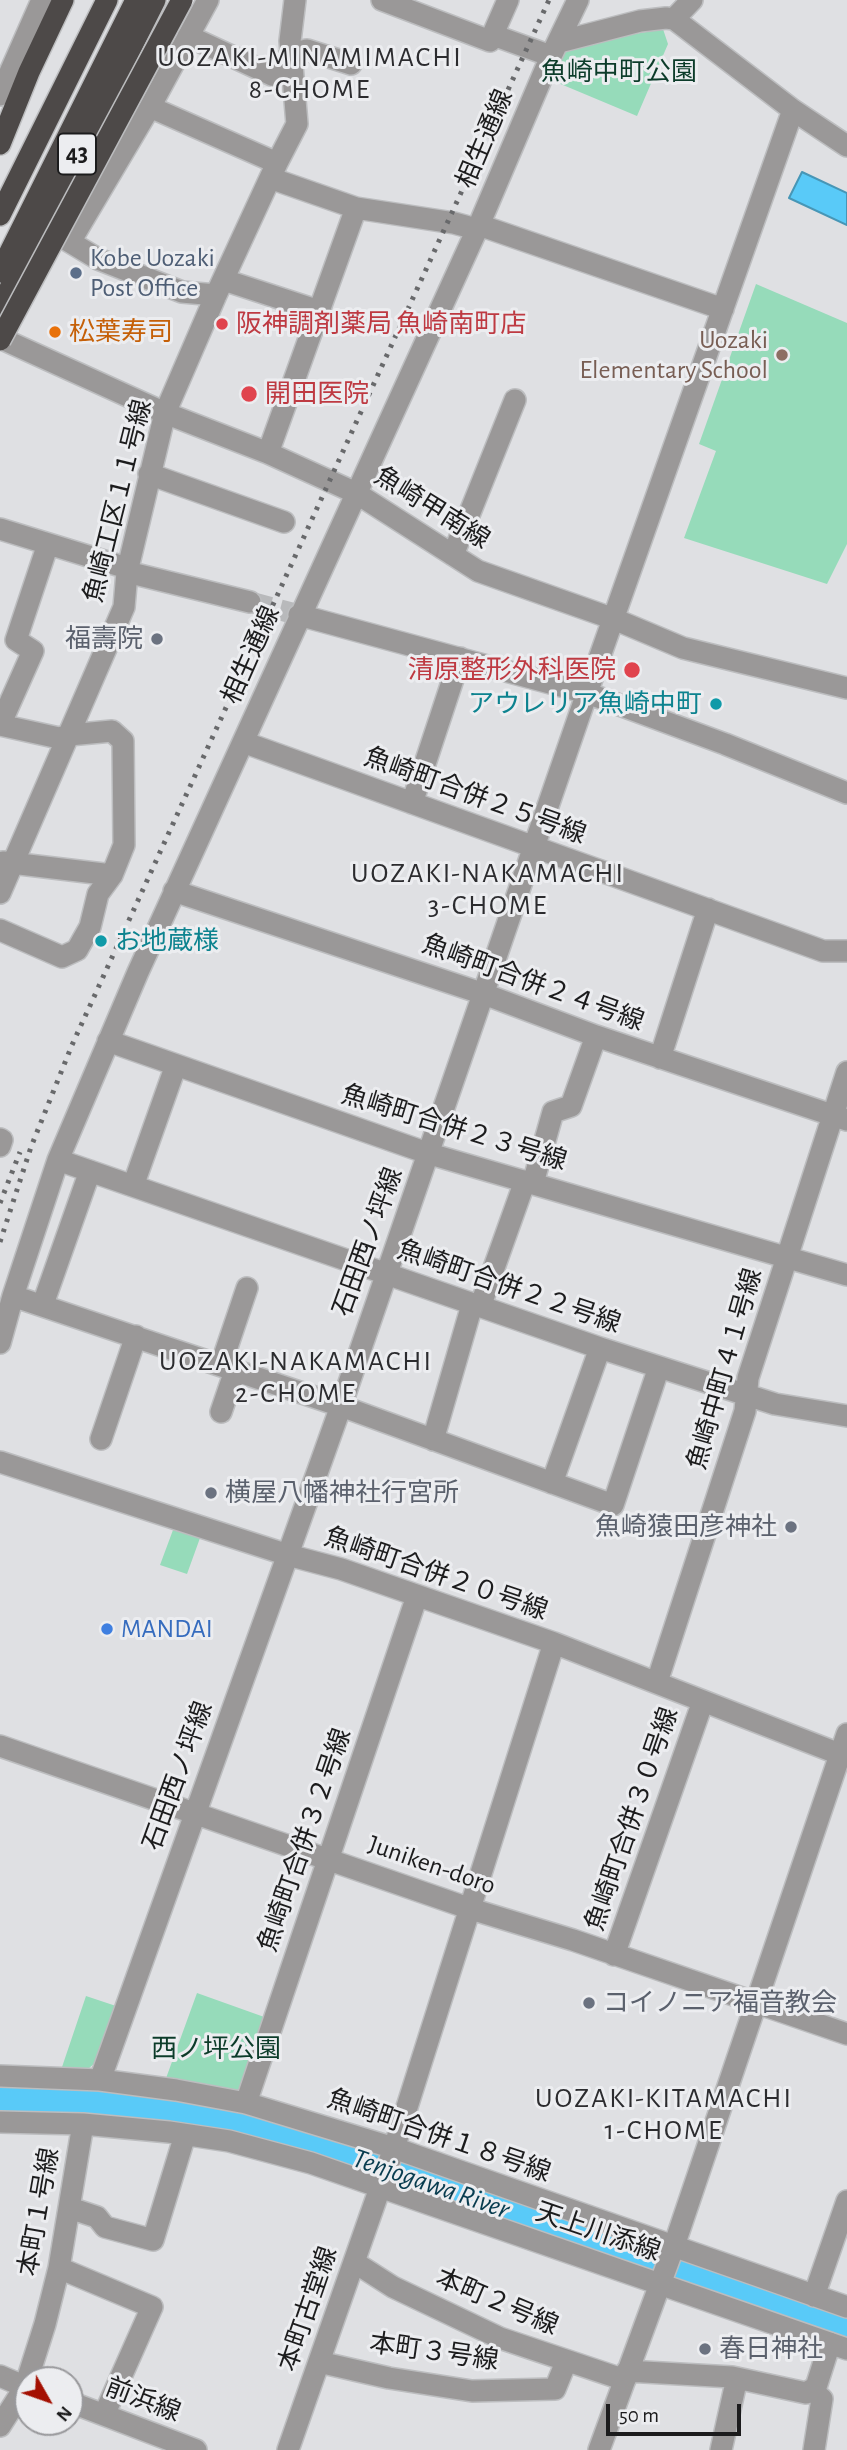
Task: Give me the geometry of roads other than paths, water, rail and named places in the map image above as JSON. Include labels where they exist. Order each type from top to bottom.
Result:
[{"type":"highway","points":[[0,144],[29,72],[63,0]]},
{"type":"highway","name":"43","points":[[0,186],[92,0]]},
{"type":"highway","points":[[0,215],[107,0]]},
{"type":"highway","points":[[0,272],[136,0]]},
{"type":"highway","name":"43","points":[[0,308],[155,0]]},
{"type":"highway","points":[[0,339],[182,0]]},
{"type":"street","points":[[0,95],[42,0]]},
{"type":"street","points":[[70,242],[150,107],[208,0]]},
{"type":"street","name":"魚崎工区１１号線","points":[[0,892],[7,862],[68,735],[124,607],[127,570],[165,413],[220,287],[297,124],[290,41],[295,0]]},
{"type":"street","points":[[382,0],[491,38],[555,49],[640,21],[674,19],[793,110],[847,146]]},
{"type":"street","points":[[491,38],[508,0]]},
{"type":"street","name":"相生通線","points":[[0,1343],[58,1160],[108,1041],[299,615],[478,227],[578,0]]},
{"type":"street","points":[[674,19],[692,0]]},
{"type":"street","points":[[188,36],[272,75],[291,54],[307,50],[351,64]]},
{"type":"street","points":[[150,107],[273,171],[356,208],[478,227],[723,309]]},
{"type":"street","name":"石田西ノ坪線","points":[[100,2080],[430,1154],[587,693],[793,110]]},
{"type":"street","points":[[268,453],[356,208]]},
{"type":"street","points":[[41,225],[98,259],[182,292],[220,287],[319,311]]},
{"type":"street","name":"魚崎甲南線","points":[[0,339],[165,413],[268,453],[356,493],[478,572],[614,619],[683,648],[847,688]]},
{"type":"street","points":[[453,555],[514,400]]},
{"type":"street","points":[[149,474],[284,522]]},
{"type":"street","points":[[0,529],[127,570],[250,602]]},
{"type":"street","points":[[0,930],[62,957],[77,950],[90,927],[98,894],[112,875],[124,845],[123,741],[112,731],[59,738],[0,725],[33,651],[16,640],[48,544]]},
{"type":"street","points":[[299,615],[587,693],[847,793]]},
{"type":"street","points":[[412,803],[460,659]]},
{"type":"street","name":"魚崎町合併２５号線","points":[[243,742],[823,951],[847,951]]},
{"type":"street","points":[[7,862],[112,875]]},
{"type":"street","name":"魚崎町合併２４号線","points":[[174,891],[840,1117]]},
{"type":"street","points":[[660,1058],[708,909]]},
{"type":"street","points":[[433,1440],[476,1306],[529,1182],[553,1112],[571,1107],[596,1036]]},
{"type":"street","name":"魚崎町合併２３号線","points":[[108,1041],[430,1154],[847,1275]]},
{"type":"street","points":[[133,1186],[176,1065]]},
{"type":"street","name":"魚崎中町４１号線","points":[[657,1682],[745,1411],[748,1378],[787,1256],[840,1117],[847,1072]]},
{"type":"street","name":"魚崎町合併２２号線","points":[[58,1160],[600,1348],[796,1409],[847,1416]]},
{"type":"street","points":[[43,1304],[90,1171]]},
{"type":"street","points":[[221,1412],[228,1368],[247,1288]]},
{"type":"street","points":[[13,1296],[341,1406],[613,1505],[659,1367]]},
{"type":"street","points":[[102,1439],[136,1336]]},
{"type":"street","points":[[552,1483],[600,1348]]},
{"type":"street","name":"魚崎町合併２０号線","points":[[0,1462],[288,1555],[341,1569],[554,1643],[703,1701],[845,1748]]},
{"type":"street","name":"魚崎町合併３２号線","points":[[246,2103],[417,1595]]},
{"type":"street","name":"本町古堂線","points":[[288,2450],[393,2150],[554,1643]]},
{"type":"street","name":"魚崎町合併３０号線","points":[[614,1955],[703,1701]]},
{"type":"street","name":"Juniken-doro","points":[[0,1746],[471,1909],[847,2034]]},
{"type":"street","points":[[601,2449],[674,2246],[845,1748]]},
{"type":"street","name":"魚崎町合併１８号線","points":[[0,2076],[100,2080],[246,2103],[393,2150],[847,2307]]},
{"type":"street","name":"天上川添線","points":[[1,2126],[83,2124],[229,2141],[382,2183],[838,2346]]},
{"type":"street","name":"本町１号線","points":[[33,2366],[59,2268],[83,2124]]},
{"type":"street","points":[[70,2208],[97,2217],[105,2227],[153,2240],[185,2134]]},
{"type":"street","points":[[814,2296],[847,2201]]},
{"type":"street","name":"本町２号線","points":[[354,2262],[393,2287],[488,2333],[566,2362],[626,2376],[737,2378],[806,2393],[811,2390]]},
{"type":"street","points":[[59,2268],[152,2307],[104,2415]]},
{"type":"street","points":[[814,2450],[822,2399],[811,2390],[816,2387],[838,2346]]},
{"type":"street","name":"本町３号線","points":[[319,2362],[389,2378],[472,2391],[555,2389],[566,2362]]},
{"type":"street","points":[[720,2450],[737,2378]]},
{"type":"street","name":"本町１号線","points":[[0,2426],[14,2406]]},
{"type":"street","name":"前浜線","points":[[84,2408],[196,2450]]},
{"type":"water","points":[[802,172],[847,193],[847,225],[789,198]]},
{"type":"waterway","name":"Tenjogawa River","points":[[0,2104],[122,2105],[222,2121],[317,2144],[847,2331]]},
{"type":"tunnel","points":[[250,602],[299,615]]},
{"type":"railway","points":[[0,1242],[31,1147],[72,1045],[549,0]]},
{"type":"railway","points":[[0,1203],[20,1152]]},
{"type":"place","name":"Kobe Uozaki Post Office","points":[[76,273]]},
{"type":"place","name":"阪神調剤薬局 魚崎南町店","points":[[222,324]]},
{"type":"place","name":"松葉寿司","points":[[55,332]]},
{"type":"place","name":"Uozaki Elementary School","points":[[782,355]]},
{"type":"place","name":"開田医院","points":[[249,394]]},
{"type":"place","name":"福壽院","points":[[157,639]]},
{"type":"place","name":"清原整形外科医院","points":[[632,670]]},
{"type":"place","name":"アウレリア魚崎中町","points":[[716,704]]},
{"type":"place","name":"お地蔵様","points":[[101,941]]},
{"type":"place","name":"横屋八幡神社行宮所","points":[[211,1493]]},
{"type":"place","name":"魚崎猿田彦神社","points":[[791,1527]]},
{"type":"place","name":"MANDAI","points":[[107,1629]]},
{"type":"place","name":"コイノニア福音教会","points":[[589,2003]]},
{"type":"place","name":"春日神社","points":[[705,2349]]},
{"type":"district","name":"UOZAKI-MINAMIMACHI 8-CHOME","points":[[310,74]]},
{"type":"district","name":"UOZAKI-NAKAMACHI 3-CHOME","points":[[488,890]]},
{"type":"district","name":"UOZAKI-NAKAMACHI 2-CHOME","points":[[296,1378]]},
{"type":"district","name":"UOZAKI-KITAMACHI 1-CHOME","points":[[664,2115]]},
{"type":"park label","name":"魚崎中町公園","points":[[619,72]]},
{"type":"park label","name":"西ノ坪公園","points":[[216,2049]]}]
